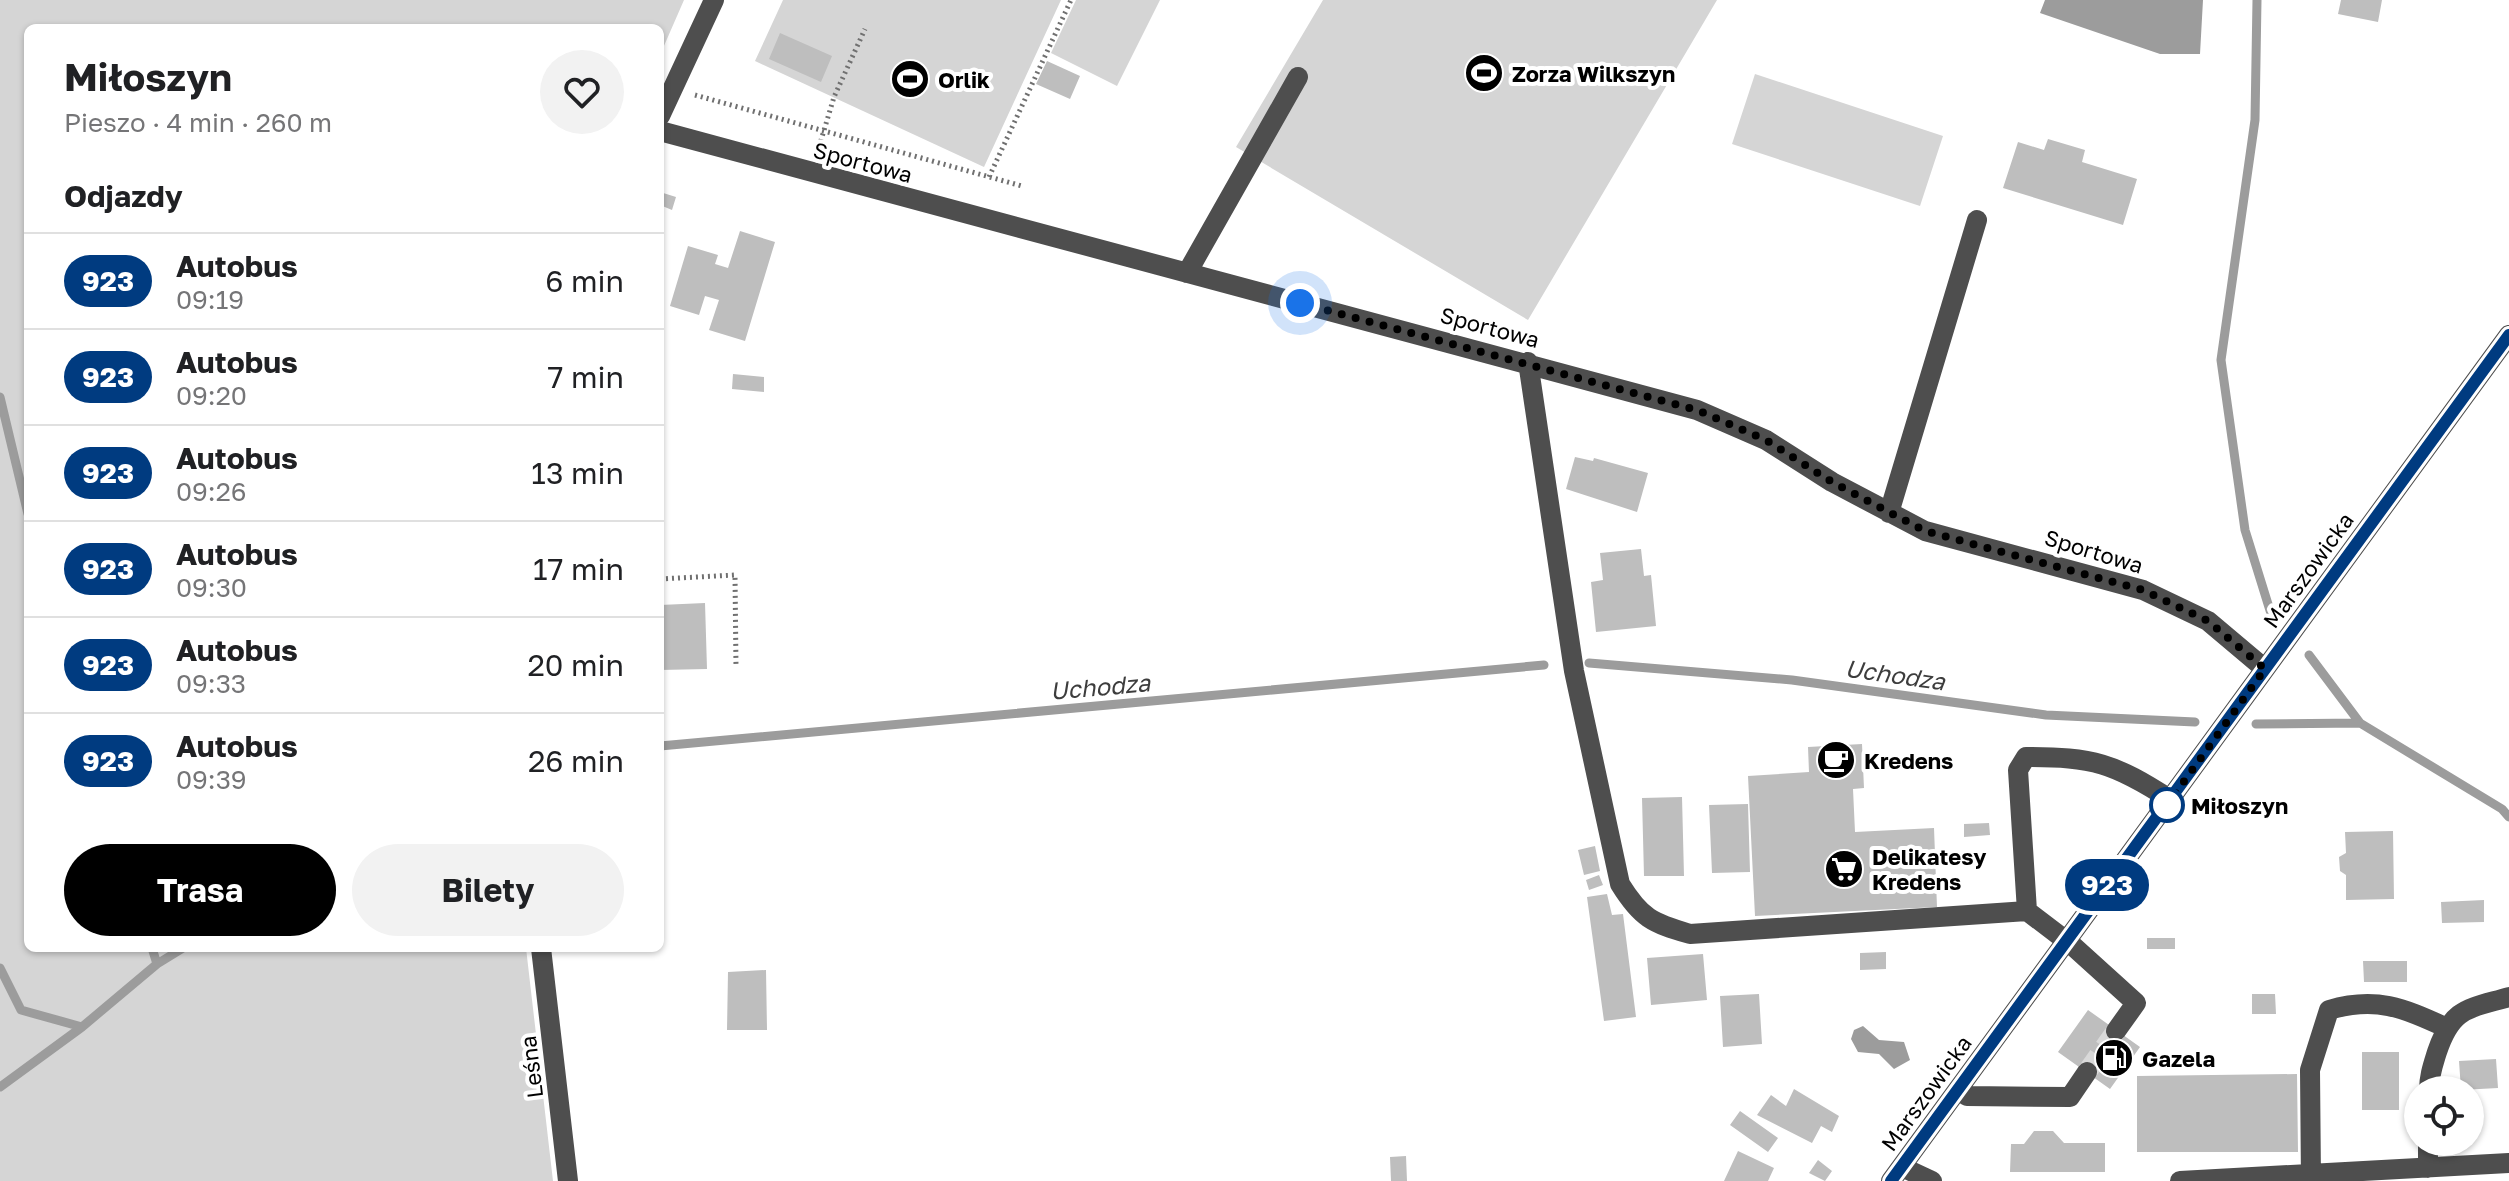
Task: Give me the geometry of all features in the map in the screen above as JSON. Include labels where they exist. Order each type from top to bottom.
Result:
[{"type":"street","points":[[664,107],[714,0]]},
{"type":"street","points":[[1187,273],[1298,77]]},
{"type":"street","name":"Sportowa","points":[[664,132],[1528,362],[1697,410],[1766,440],[1925,531],[2143,590],[2208,621],[2265,669]]},
{"type":"street","points":[[1889,513],[1977,220]]},
{"type":"street","name":"Marszowicka","points":[[1896,1174],[2509,335]]},
{"type":"street","points":[[1528,362],[1574,671],[1620,884],[1634,906],[1653,923],[1690,934],[2027,911],[2065,939],[2136,1003],[2116,1031]]},
{"type":"street","points":[[2027,911],[2018,770],[2026,757],[2081,757],[2125,770],[2171,800]]},
{"type":"street","name":"Leśna","points":[[541,952],[568,1181]]},
{"type":"street","points":[[2429,1076],[2445,1027],[2463,1011],[2509,997]]},
{"type":"street","points":[[2311,1178],[2310,1070],[2329,1010],[2351,1003],[2395,1005],[2445,1027]]},
{"type":"street","points":[[1958,1090],[1967,1096],[2070,1097],[2087,1072]]},
{"type":"street","points":[[2428,1156],[2428,1168]]},
{"type":"street","points":[[2180,1181],[2311,1178],[2509,1163]]},
{"type":"street","points":[[1896,1174],[1932,1181]]},
{"type":"path","points":[[989,177],[1071,0]]},
{"type":"path","points":[[823,130],[865,29]]},
{"type":"path","points":[[673,88],[1022,186]]},
{"type":"path","points":[[664,579],[735,575],[736,667]]},
{"type":"shaded area","points":[[0,0],[684,0],[664,46],[664,24],[24,24],[24,952],[526,952],[553,1181],[0,1181]]},
{"type":"shaded area","name":"Orlik","points":[[783,0],[1061,0],[984,167],[755,61]]},
{"type":"shaded area","points":[[1076,0],[1160,0],[1117,86],[1051,53]]},
{"type":"shaded area","name":"Zorza Wilkszyn","points":[[1323,0],[1717,0],[1528,320],[1236,147]]},
{"type":"shaded area","points":[[2045,0],[2203,0],[2200,54],[2160,54],[2040,13]]},
{"type":"shaded area","points":[[1755,74],[1943,136],[1920,206],[1732,144]]},
{"type":"shaded area","points":[[1863,1026],[1879,1040],[1904,1042],[1910,1060],[1894,1069],[1879,1054],[1858,1052],[1851,1039],[1854,1030]]},
{"type":"building","points":[[2341,0],[2382,0],[2378,22],[2338,14]]},
{"type":"building","points":[[780,33],[832,56],[821,82],[769,59]]},
{"type":"building","points":[[1047,61],[1080,76],[1070,99],[1036,84]]},
{"type":"building","points":[[2048,139],[2085,150],[2082,162],[2137,179],[2123,225],[2003,188],[2018,142],[2044,150]]},
{"type":"building","points":[[664,193],[676,197],[672,210],[664,207]]},
{"type":"building","points":[[740,231],[775,242],[745,341],[709,330],[719,300],[705,296],[699,315],[670,306],[688,246],[718,255],[715,264],[728,268]]},
{"type":"building","points":[[733,374],[764,377],[764,392],[732,389]]},
{"type":"building","points":[[1575,457],[1593,461],[1594,458],[1648,473],[1637,512],[1566,489]]},
{"type":"building","points":[[1641,549],[1644,576],[1651,575],[1656,626],[1596,632],[1591,582],[1603,580],[1600,553]]},
{"type":"building","points":[[705,603],[707,669],[664,670],[664,605]]},
{"type":"building","name":"Delikatesy Kredens","points":[[1862,744],[1864,788],[1853,789],[1855,832],[1934,828],[1937,907],[1755,916],[1748,776],[1809,772],[1808,747]]},
{"type":"building","points":[[1682,797],[1684,876],[1644,876],[1642,798]]},
{"type":"building","points":[[1748,804],[1750,872],[1712,873],[1709,805]]},
{"type":"building","points":[[1989,823],[1990,835],[1964,837],[1964,824]]},
{"type":"building","points":[[2393,831],[2394,899],[2346,900],[2346,875],[2340,871],[2339,857],[2346,853],[2345,832]]},
{"type":"building","points":[[1595,846],[1600,871],[1584,875],[1578,850]]},
{"type":"building","points":[[1599,875],[1603,885],[1589,890],[1586,880]]},
{"type":"building","points":[[1607,894],[1612,915],[1623,914],[1636,1017],[1604,1021],[1587,897]]},
{"type":"building","points":[[2484,900],[2484,922],[2442,923],[2441,902]]},
{"type":"building","points":[[2147,938],[2175,938],[2175,949],[2147,949]]},
{"type":"building","points":[[1886,952],[1886,969],[1860,970],[1860,953]]},
{"type":"building","points":[[1703,954],[1707,1000],[1651,1005],[1647,958]]},
{"type":"building","points":[[2363,961],[2407,961],[2407,982],[2364,982]]},
{"type":"building","points":[[766,970],[767,1030],[727,1030],[728,972]]},
{"type":"building","points":[[1759,994],[1762,1044],[1723,1047],[1720,996]]},
{"type":"building","points":[[2252,994],[2275,994],[2276,1014],[2252,1014]]},
{"type":"building","points":[[2088,1010],[2140,1047],[2110,1089],[2058,1052]]},
{"type":"building","points":[[2362,1052],[2399,1052],[2399,1110],[2362,1110]]},
{"type":"building","points":[[2496,1059],[2498,1088],[2484,1089],[2484,1076],[2460,1076],[2459,1061]]},
{"type":"building","points":[[2297,1074],[2298,1152],[2137,1152],[2137,1076]]},
{"type":"building","points":[[1794,1089],[1839,1116],[1832,1132],[1821,1126],[1812,1143],[1757,1115],[1771,1095],[1786,1106]]},
{"type":"building","points":[[1740,1111],[1778,1138],[1768,1152],[1730,1125]]},
{"type":"building","points":[[2034,1131],[2053,1131],[2064,1143],[2105,1143],[2105,1172],[2010,1172],[2011,1144],[2024,1144]]},
{"type":"building","points":[[1738,1151],[1774,1168],[1768,1181],[1724,1181]]},
{"type":"building","points":[[1406,1156],[1407,1181],[1391,1181],[1390,1157]]},
{"type":"building","points":[[1818,1160],[1832,1171],[1825,1181],[1809,1173]]},
{"type":"waterway","points":[[2257,0],[2255,120],[2221,360],[2245,530],[2272,617]]},
{"type":"waterway","points":[[0,397],[24,497]]},
{"type":"waterway","points":[[2309,655],[2360,723]]},
{"type":"waterway","name":"Uchodza","points":[[1589,663],[1792,680],[2046,715],[2195,722]]},
{"type":"waterway","name":"Uchodza","points":[[664,746],[1544,665]]},
{"type":"waterway","name":"Uchodza","points":[[2256,724],[2360,723],[2502,809],[2509,817]]},
{"type":"waterway","points":[[153,952],[157,964]]},
{"type":"waterway","name":"Uchodza","points":[[0,1087],[176,952]]},
{"type":"waterway","points":[[0,968],[21,1010],[82,1027]]},
{"type":"tunnel","points":[[2087,1072],[2116,1031]]},
{"type":"bus line","name":"923","points":[[1891,1181],[2509,335]]},
{"type":"place","name":"Zorza Wilkszyn","points":[[1484,73]]},
{"type":"place","name":"Orlik","points":[[910,79]]},
{"type":"place","name":"Kredens","points":[[1836,760]]},
{"type":"place","name":"Miłoszyn","points":[[2167,805]]},
{"type":"place","name":"Delikatesy Kredens","points":[[1844,869]]},
{"type":"place","name":"Gazela","points":[[2114,1058]]},
{"type":"route","points":[[1300,303],[1697,410],[1766,440],[1832,482],[1925,531],[2031,557],[2143,590],[2208,621],[2265,669],[2167,805]]}]
